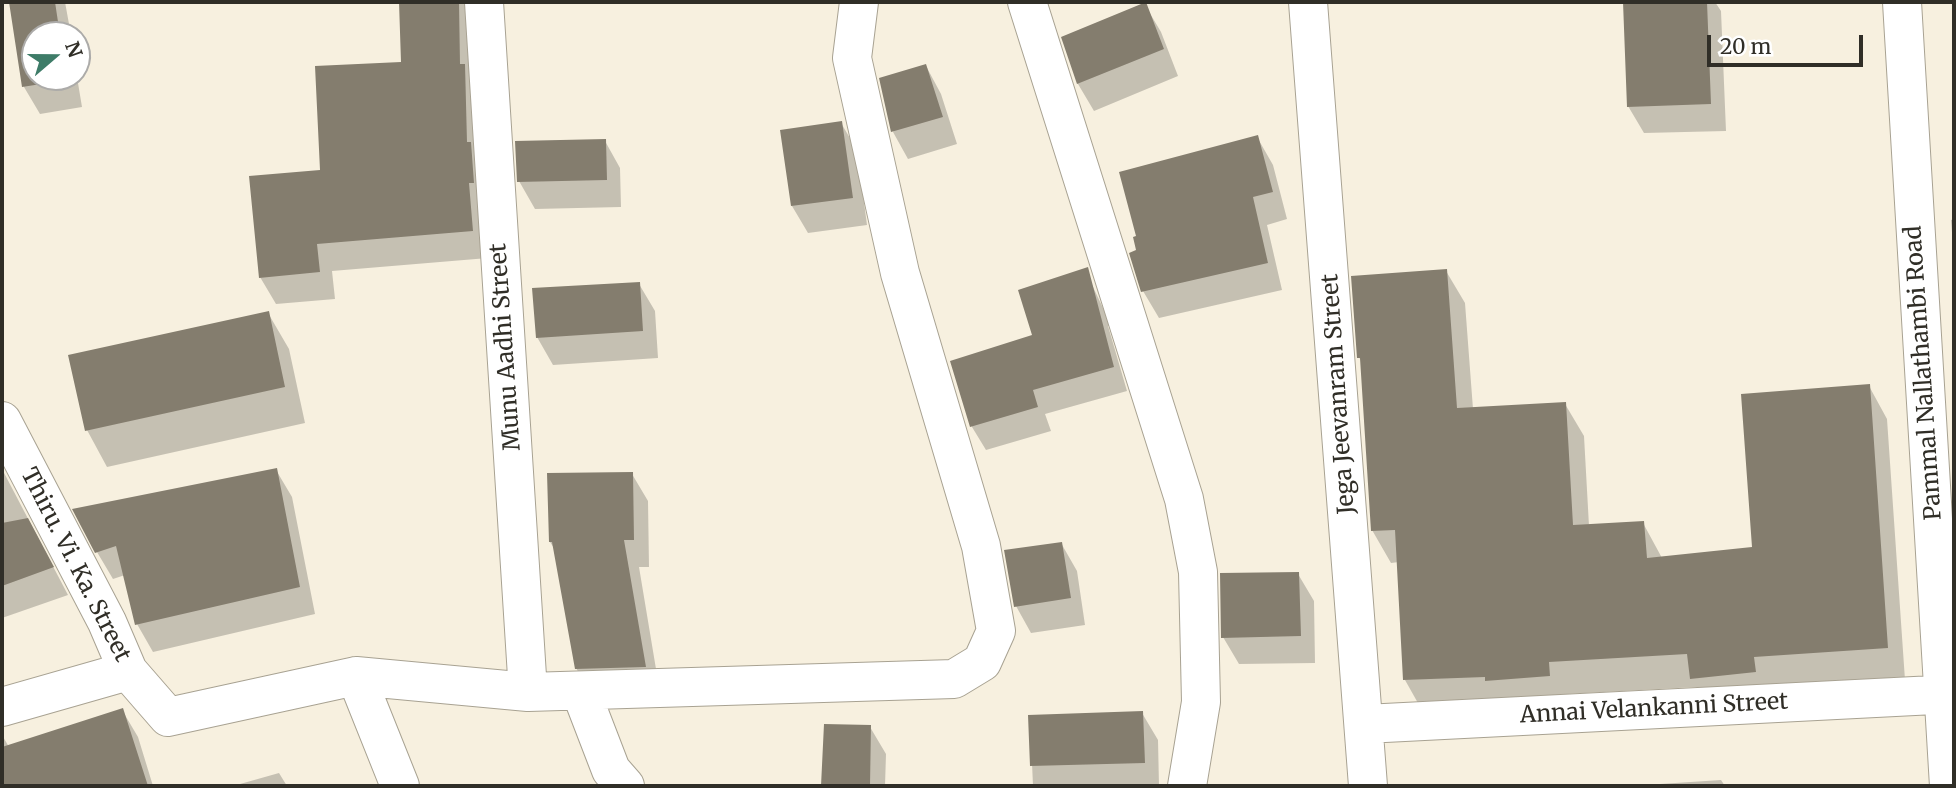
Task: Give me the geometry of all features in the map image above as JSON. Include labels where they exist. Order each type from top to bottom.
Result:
[{"type":"street","name":"Munu Aadhi Street","points":[[484,2],[528,692]]},
{"type":"street","points":[[400,786],[356,676],[528,692],[581,692],[954,679],[982,662],[996,631],[981,546],[900,273],[852,58],[859,2]]},
{"type":"street","points":[[1027,2],[1184,499],[1198,572],[1201,702],[1187,786]]},
{"type":"street","name":"Jega Jeevanram Street","points":[[1308,2],[1368,786]]},
{"type":"street","name":"Pammal Nallathambi Road","points":[[1902,2],[1949,694],[1949,786]]},
{"type":"street","name":"Thiru. Vi. Ka. Street","points":[[2,421],[107,622],[128,671],[168,717],[356,676]]},
{"type":"street","points":[[2,707],[128,671]]},
{"type":"street","points":[[581,692],[611,770],[625,786]]},
{"type":"street","name":"Annai Velankanni Street","points":[[1365,724],[1949,694]]},
{"type":"building","points":[[9,2],[55,2],[58,21],[21,21],[21,80]]},
{"type":"building","points":[[399,2],[459,2],[460,64],[465,64],[467,142],[471,142],[474,183],[469,183],[473,231],[317,244],[320,272],[259,278],[249,176],[320,170],[315,66],[401,62]]},
{"type":"building","points":[[1146,2],[1164,49],[1077,84],[1061,37]]},
{"type":"building","points":[[1623,2],[1707,2],[1711,104],[1627,107]]},
{"type":"building","points":[[926,64],[943,117],[891,132],[879,78]]},
{"type":"building","points":[[842,121],[853,198],[791,206],[780,130]]},
{"type":"building","points":[[1258,135],[1273,192],[1253,197],[1268,263],[1141,292],[1129,253],[1136,250],[1133,237],[1136,236],[1119,172]]},
{"type":"building","points":[[606,139],[607,180],[517,182],[515,141]]},
{"type":"building","points":[[1088,267],[1114,367],[1033,390],[1038,407],[970,427],[950,361],[1032,335],[1018,290]]},
{"type":"building","points":[[1447,269],[1457,408],[1566,402],[1573,525],[1644,521],[1647,558],[1752,547],[1741,394],[1870,384],[1888,648],[1754,657],[1756,672],[1690,679],[1687,654],[1549,662],[1550,676],[1485,681],[1485,677],[1403,680],[1395,530],[1371,531],[1360,358],[1357,358],[1351,276]]},
{"type":"building","points":[[640,282],[643,331],[536,338],[532,288]]},
{"type":"building","points":[[269,311],[285,387],[85,431],[68,355]]},
{"type":"building","points":[[277,468],[300,587],[135,625],[116,546],[95,553],[72,509]]},
{"type":"building","points":[[633,472],[634,540],[624,540],[646,667],[575,669],[552,542],[549,542],[547,473]]},
{"type":"building","points":[[28,518],[54,567],[2,586],[2,523]]},
{"type":"building","points":[[1062,542],[1071,598],[1014,607],[1004,550]]},
{"type":"building","points":[[1299,572],[1301,636],[1221,638],[1220,573]]},
{"type":"building","points":[[123,708],[148,786],[2,786],[2,747]]},
{"type":"building","points":[[1143,711],[1145,763],[1030,766],[1028,715]]},
{"type":"building","points":[[824,724],[871,725],[870,786],[821,786]]}]
